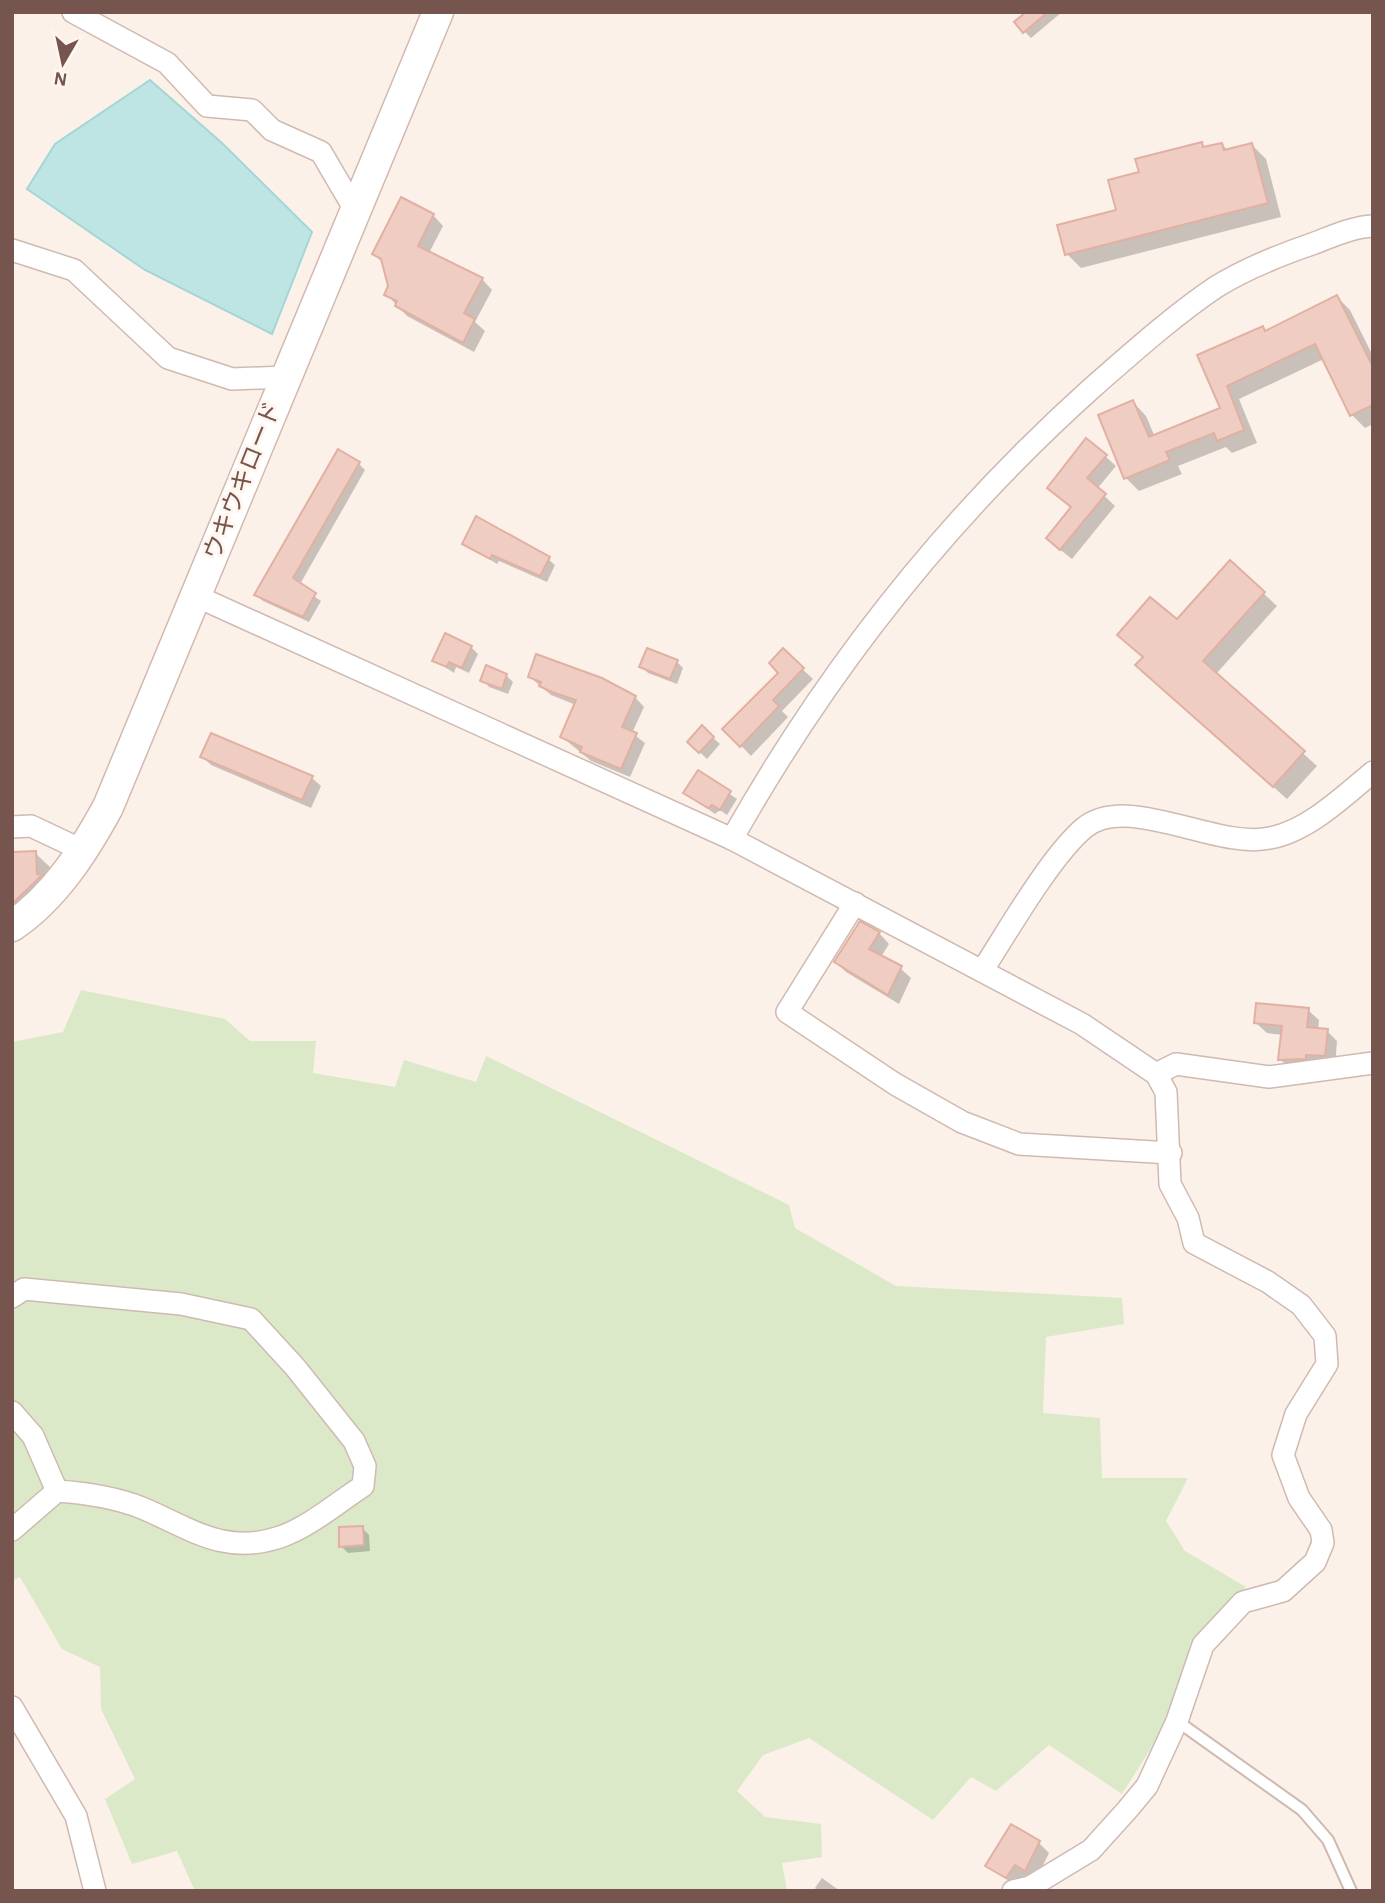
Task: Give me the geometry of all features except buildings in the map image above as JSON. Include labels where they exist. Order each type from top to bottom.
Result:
[{"type":"street","points":[[73,12],[167,63],[207,106],[252,110],[272,130],[321,152],[355,210]]},
{"type":"street","name":"ウキウキロード","points":[[12,926],[25,917],[84,851],[108,807],[438,12]]},
{"type":"street","points":[[732,839],[801,725],[877,622],[953,525],[1055,422],[1124,360],[1217,287],[1285,253],[1373,226]]},
{"type":"street","points":[[12,250],[74,270],[168,358],[232,379],[285,377]]},
{"type":"street","points":[[196,596],[732,839],[1083,1024],[1156,1074],[1166,1092],[1171,1153],[1170,1184],[1188,1218],[1194,1243],[1268,1282],[1301,1305],[1325,1336],[1328,1364],[1296,1414],[1283,1455],[1299,1498],[1321,1530],[1323,1543],[1315,1562],[1283,1591],[1243,1602],[1203,1645],[1186,1688],[1177,1721],[1147,1786],[1091,1850],[1030,1887],[1013,1891]]},
{"type":"street","points":[[982,971],[1064,850],[1085,827],[1109,815],[1144,819],[1218,836],[1270,839],[1306,823],[1373,772]]},
{"type":"street","points":[[12,827],[31,827],[84,851]]},
{"type":"street","points":[[855,904],[787,1012],[895,1084],[961,1122],[1019,1144],[1171,1153]]},
{"type":"street","points":[[1156,1074],[1176,1064],[1269,1077],[1373,1063]]},
{"type":"street","points":[[12,1297],[24,1289],[181,1304],[251,1319],[295,1367],[354,1441],[365,1466],[363,1486],[318,1516],[279,1537],[229,1545],[184,1529],[141,1507],[92,1494],[57,1491],[12,1530]]},
{"type":"street","points":[[12,1412],[33,1436],[57,1491]]},
{"type":"street","points":[[12,1707],[76,1816],[95,1891]]},
{"type":"lane","points":[[1177,1721],[1302,1810],[1328,1840],[1351,1891]]},
{"type":"green space","points":[[81,990],[225,1019],[250,1041],[316,1041],[313,1073],[395,1087],[404,1060],[476,1082],[486,1056],[789,1205],[795,1228],[896,1286],[1122,1298],[1124,1324],[1046,1337],[1043,1413],[1100,1418],[1102,1478],[1188,1478],[1166,1521],[1185,1551],[1246,1587],[1189,1657],[1165,1726],[1122,1794],[1049,1745],[996,1791],[971,1777],[933,1820],[809,1738],[763,1755],[737,1791],[765,1817],[821,1824],[822,1857],[782,1863],[787,1891],[195,1891],[177,1851],[132,1864],[105,1799],[135,1779],[101,1709],[100,1667],[62,1649],[20,1577],[12,1581],[12,1042],[63,1032]]},
{"type":"water","points":[[150,80],[222,143],[312,232],[272,334],[145,270],[27,189],[55,144]]}]
